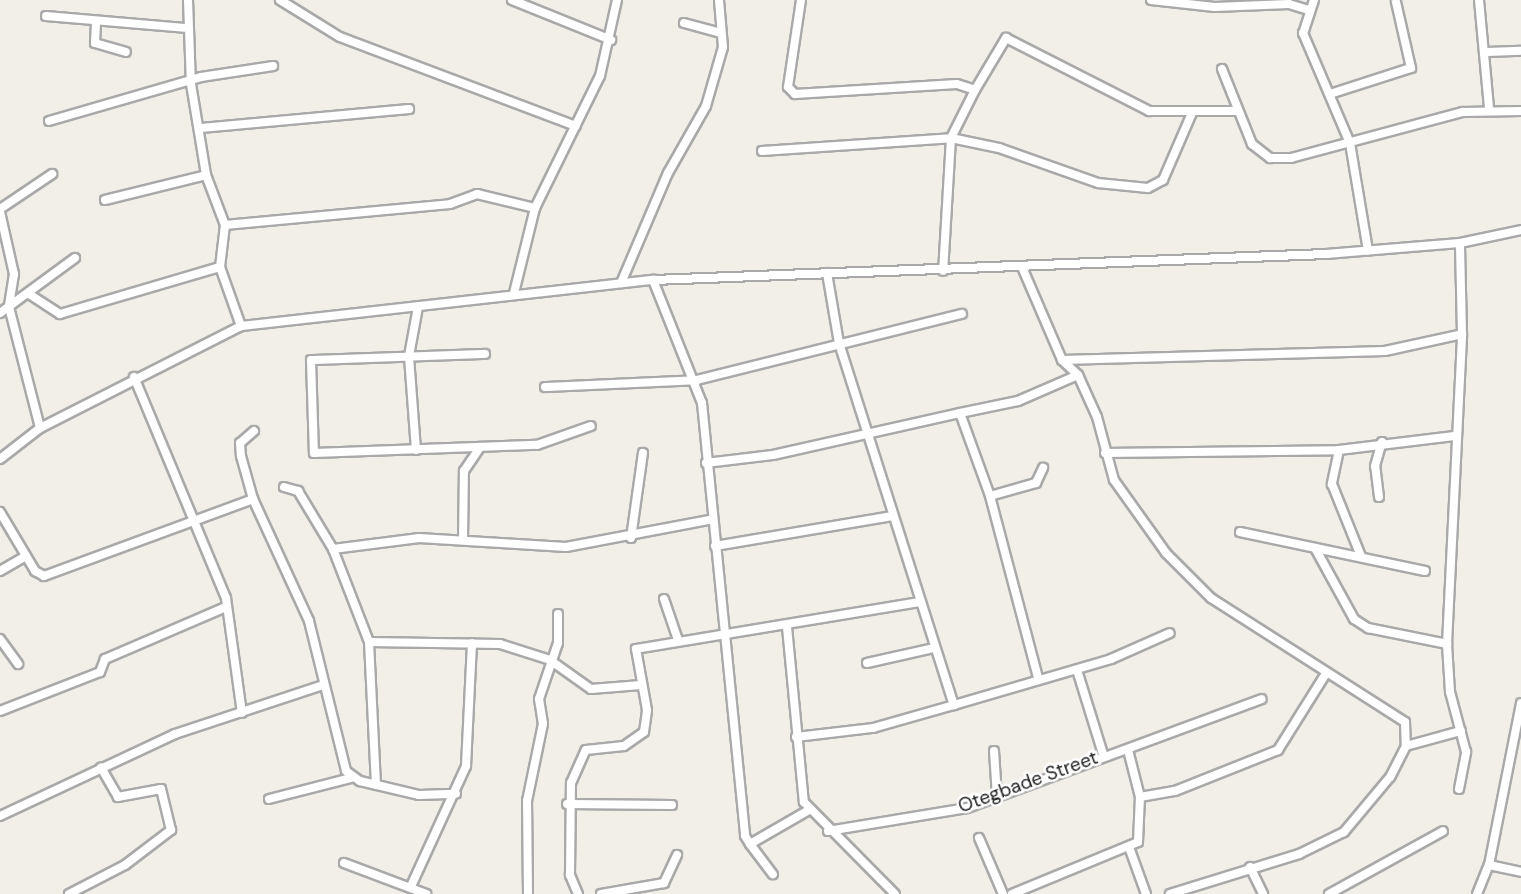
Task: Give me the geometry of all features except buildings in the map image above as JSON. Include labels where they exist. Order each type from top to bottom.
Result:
[{"type":"street","points":[[188,0],[191,84],[201,128],[206,175],[225,225],[220,267],[241,326]]},
{"type":"street","points":[[280,0],[340,37],[576,125]]},
{"type":"street","points":[[514,293],[535,208],[576,125],[611,40],[617,0]]},
{"type":"street","points":[[621,283],[668,173],[706,106],[723,47],[718,32],[719,0]]},
{"type":"street","points":[[801,0],[789,87],[795,94],[957,83],[975,90]]},
{"type":"street","points":[[1151,0],[1216,4],[1289,4],[1309,10]]},
{"type":"street","points":[[1314,0],[1303,33],[1333,93],[1350,143],[1368,250]]},
{"type":"street","points":[[1479,0],[1487,52],[1489,107]]},
{"type":"street","points":[[516,1],[611,40]]},
{"type":"street","points":[[1333,93],[1411,68],[1396,2]]},
{"type":"street","points":[[46,16],[96,23],[187,28]]},
{"type":"street","points":[[96,23],[95,43],[126,52]]},
{"type":"street","points":[[684,23],[718,32]]},
{"type":"street","points":[[943,271],[951,138],[975,90],[1006,38],[1137,107],[1192,113],[1238,111]]},
{"type":"street","points":[[1487,52],[1521,51]]},
{"type":"street","points":[[49,121],[273,66]]},
{"type":"street","points":[[1222,69],[1252,144],[1269,158],[1350,143],[1489,107],[1521,111]]},
{"type":"street","points":[[201,128],[409,109]]},
{"type":"street","points":[[762,151],[951,138],[999,148],[1098,183],[1148,188],[1163,180],[1192,113]]},
{"type":"street","points":[[40,428],[9,307],[13,274],[0,210],[52,174]]},
{"type":"street","points":[[105,200],[206,175]]},
{"type":"street","points":[[225,225],[450,204],[477,194],[535,208]]},
{"type":"street","points":[[0,459],[40,428],[134,377],[241,326],[418,307],[514,293],[653,280],[943,271],[1368,250],[1460,243],[1521,230]]},
{"type":"street","points":[[1459,789],[1466,759],[1450,692],[1447,644],[1455,561],[1454,436],[1462,334],[1460,243]]},
{"type":"street","points":[[0,313],[75,258]]},
{"type":"street","points":[[29,293],[60,314],[220,267]]},
{"type":"street","points":[[1022,267],[1062,360],[1077,375],[1114,480],[1182,569],[1211,598],[1325,675],[1400,713],[1406,746],[1390,777],[1344,832],[1170,894]]},
{"type":"street","points":[[827,273],[839,343],[954,705]]},
{"type":"street","points":[[653,280],[696,380],[706,463],[709,520],[729,630],[741,760],[738,815],[750,844],[772,874]]},
{"type":"street","points":[[416,450],[409,356],[418,307]]},
{"type":"street","points":[[545,387],[696,380],[962,314]]},
{"type":"street","points":[[1062,360],[1372,352],[1462,334]]},
{"type":"street","points":[[485,354],[311,360],[309,406],[314,453],[537,445],[591,426]]},
{"type":"street","points":[[706,463],[869,434],[1018,401],[1077,375]]},
{"type":"street","points":[[134,377],[226,607],[242,713]]},
{"type":"street","points":[[960,413],[990,496],[1038,678]]},
{"type":"street","points":[[254,431],[239,448],[253,499],[309,621],[323,685],[351,778]]},
{"type":"street","points":[[1105,453],[1339,450],[1382,442],[1454,436]]},
{"type":"street","points":[[1379,497],[1375,466],[1382,442]]},
{"type":"street","points":[[463,540],[464,471],[480,447]]},
{"type":"street","points":[[1339,450],[1332,484],[1361,556]]},
{"type":"street","points":[[631,538],[643,453]]},
{"type":"street","points":[[990,496],[1031,485],[1043,468]]},
{"type":"street","points":[[285,487],[298,491],[333,549],[369,642],[376,785]]},
{"type":"street","points":[[0,512],[37,574],[47,576],[253,499]]},
{"type":"street","points":[[715,546],[892,516]]},
{"type":"street","points":[[333,549],[370,540],[463,540],[566,547],[631,538],[709,520]]},
{"type":"street","points":[[1240,532],[1425,571]]},
{"type":"street","points":[[1315,548],[1353,620],[1447,644]]},
{"type":"street","points":[[0,571],[26,556]]},
{"type":"street","points":[[664,599],[678,640]]},
{"type":"street","points":[[578,894],[570,875],[567,804],[586,750],[624,746],[644,732],[636,649],[729,630],[787,627],[920,602]]},
{"type":"street","points":[[0,711],[100,672],[105,659],[226,607]]},
{"type":"street","points":[[528,894],[527,801],[543,724],[538,699],[550,660],[558,614]]},
{"type":"street","points":[[787,627],[798,784],[809,810],[895,894]]},
{"type":"street","points":[[796,737],[873,728],[1038,678],[1077,670],[1170,633]]},
{"type":"street","points":[[0,639],[18,664]]},
{"type":"street","points":[[369,642],[472,643],[525,648],[550,660],[591,689],[641,685]]},
{"type":"street","points":[[412,884],[456,794],[471,741],[472,643]]},
{"type":"street","points":[[867,663],[934,648]]},
{"type":"street","points":[[1077,670],[1103,754]]},
{"type":"street","points":[[1140,797],[1175,791],[1278,750],[1325,675]]},
{"type":"street","points":[[0,816],[101,767],[323,685]]},
{"type":"street","name":"Otegbade Street","points":[[828,831],[997,796],[1103,754],[1128,750],[1262,699]]},
{"type":"street","points":[[1477,894],[1489,865],[1521,703]]},
{"type":"street","points":[[1406,746],[1461,731]]},
{"type":"street","points":[[1014,894],[1129,847],[1140,834],[1140,797],[1128,750]]},
{"type":"street","points":[[994,751],[997,796]]},
{"type":"street","points":[[69,894],[113,872],[171,830],[161,789],[118,797],[101,767]]},
{"type":"street","points":[[270,799],[351,778],[419,795],[456,794]]},
{"type":"street","points":[[567,804],[672,805]]},
{"type":"street","points":[[750,844],[809,810]]},
{"type":"street","points":[[1329,894],[1443,831]]},
{"type":"street","points":[[979,838],[1003,894]]},
{"type":"street","points":[[1129,847],[1146,894]]},
{"type":"street","points":[[601,894],[664,883],[677,855]]},
{"type":"street","points":[[344,863],[412,884],[426,894]]},
{"type":"street","points":[[1489,865],[1521,872]]},
{"type":"street","points":[[1250,867],[1264,894]]}]
